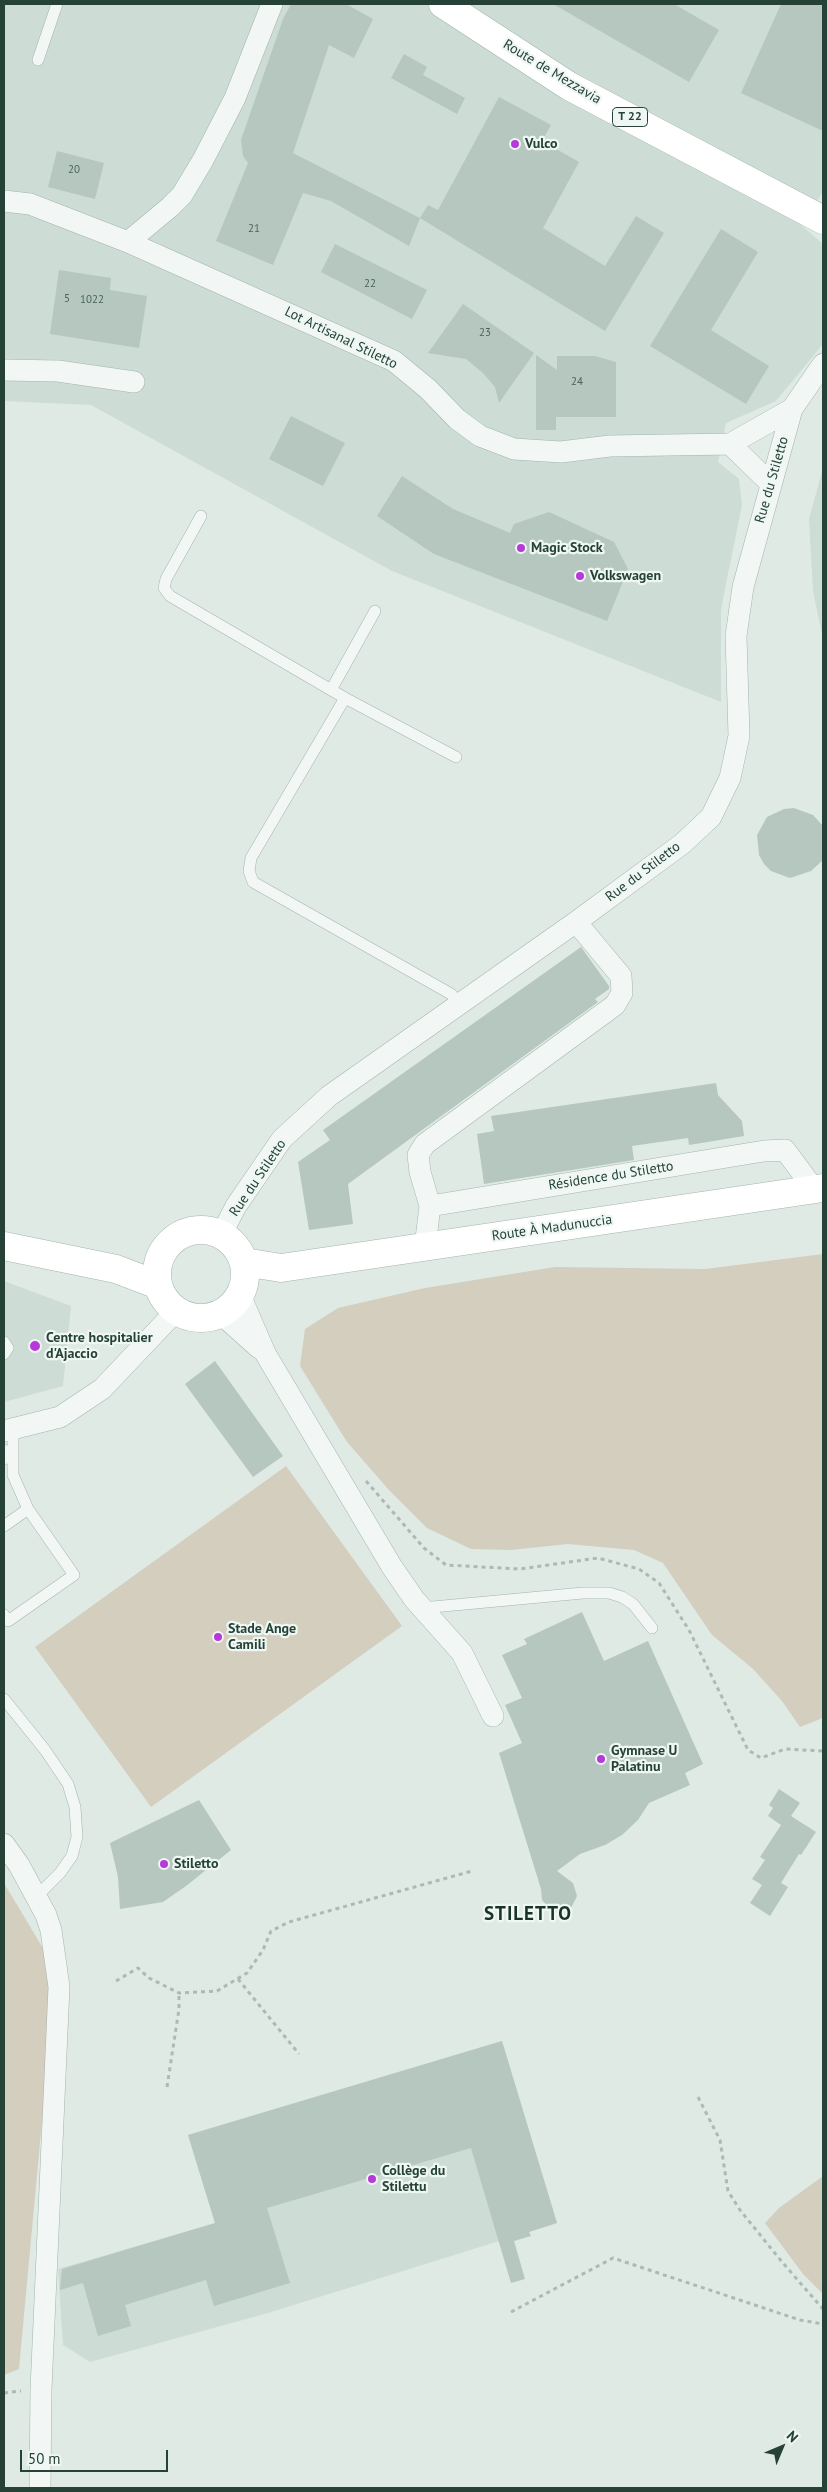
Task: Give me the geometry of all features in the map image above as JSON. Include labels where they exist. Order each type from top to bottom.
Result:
[{"type":"main road","name":"Route de Mezzavia","points":[[443,4],[569,86],[823,220]]},
{"type":"main road","name":"Route À Madunuccia","points":[[237,1289],[281,1268],[819,1189]]},
{"type":"main road","points":[[192,1230],[207,1230],[221,1235],[231,1242],[237,1289],[198,1318],[176,1311],[168,1304],[158,1285],[156,1271],[167,1245],[178,1236],[192,1230]]},
{"type":"main road","points":[[4,1246],[116,1269],[158,1285]]},
{"type":"main road","points":[[116,1269],[160,1258]]},
{"type":"street","points":[[128,242],[182,195],[234,98],[272,4]]},
{"type":"street","name":"Lot Artisanal Stiletto","points":[[4,201],[30,204],[128,242],[394,361],[428,389],[457,419],[480,436],[514,450],[562,452],[610,446],[730,444]]},
{"type":"street","name":"Rue du Stiletto","points":[[221,1235],[236,1206],[282,1139],[329,1096],[576,922],[682,844],[711,816],[730,778],[739,736],[736,636],[743,586],[792,409],[823,364]]},
{"type":"street","points":[[4,370],[58,371],[134,382]]},
{"type":"street","points":[[771,484],[730,444],[792,409]]},
{"type":"street","points":[[425,1247],[430,1206],[420,1172],[418,1155],[425,1144],[615,1005],[622,993],[621,976],[576,922]]},
{"type":"street","name":"Résidence du Stiletto","points":[[430,1206],[755,1153],[784,1150],[819,1189]]},
{"type":"street","points":[[237,1289],[265,1353],[392,1567],[422,1608],[462,1653],[493,1716]]},
{"type":"street","points":[[9,1430],[60,1417],[102,1389],[176,1311]]},
{"type":"street","points":[[4,1844],[37,1896],[51,1930],[59,1988],[40,2389],[40,2488]]},
{"type":"lane","points":[[38,60],[57,4]]},
{"type":"lane","points":[[201,516],[166,579],[164,588],[170,596],[345,698],[456,756]]},
{"type":"lane","points":[[331,690],[375,611]]},
{"type":"lane","points":[[345,698],[251,858],[249,870],[253,882],[451,994],[460,1004]]},
{"type":"lane","points":[[4,1342],[8,1348],[4,1354]]},
{"type":"lane","points":[[4,1614],[8,1621],[74,1574],[28,1509],[13,1475],[9,1430]]},
{"type":"lane","points":[[4,1450],[4,1459]]},
{"type":"lane","points":[[4,1526],[28,1509]]},
{"type":"lane","points":[[422,1608],[583,1593],[609,1593],[633,1604],[652,1628]]},
{"type":"lane","points":[[4,1699],[45,1750],[68,1784],[75,1807],[77,1837],[72,1856],[60,1873],[37,1896]]},
{"type":"path","points":[[116,1981],[138,1968],[149,1978],[179,1993],[216,1992],[238,1979],[256,1962],[271,1931],[290,1922],[472,1871]]},
{"type":"path","points":[[238,1979],[299,2054]]},
{"type":"path","points":[[167,2087],[179,2009],[179,1993]]},
{"type":"path","points":[[698,2097],[720,2140],[728,2191],[740,2210],[823,2309]]},
{"type":"path","points":[[511,2312],[613,2258],[800,2320],[823,2324]]},
{"type":"shaded area","points":[[4,4],[823,4],[823,192],[801,225],[823,244],[823,344],[776,401],[726,423],[718,462],[739,479],[742,505],[721,609],[721,702],[392,571],[91,405],[4,401]]},
{"type":"shaded area","points":[[823,468],[823,639],[813,591],[809,519]]},
{"type":"shaded area","points":[[823,1254],[823,1718],[800,1727],[782,1701],[753,1669],[712,1635],[663,1563],[634,1550],[568,1544],[511,1550],[471,1549],[427,1528],[389,1490],[347,1442],[300,1366],[305,1329],[338,1308],[425,1288],[555,1267],[705,1269]]},
{"type":"shaded area","name":"Centre hospitalier d'Ajaccio","points":[[4,1281],[71,1306],[63,1386],[4,1402]]},
{"type":"shaded area","name":"Stade Ange Camili","points":[[286,1466],[402,1626],[151,1807],[35,1647]]},
{"type":"shaded area","points":[[4,1883],[56,1970],[19,2369],[4,2375]]},
{"type":"shaded area","name":"Collège du Stilettu","points":[[502,2041],[557,2223],[268,2313],[90,2362],[63,2345],[58,2269],[215,2223],[188,2135]]},
{"type":"shaded area","points":[[823,2176],[823,2294],[803,2274],[765,2223],[779,2208]]},
{"type":"building","points":[[291,4],[346,4],[373,19],[354,58],[329,45],[293,153],[420,218],[409,246],[331,201],[303,193],[273,265],[216,241],[248,163],[243,156],[241,140],[283,19]]},
{"type":"building","points":[[553,4],[674,4],[719,30],[689,82]]},
{"type":"building","points":[[781,4],[823,4],[823,131],[741,93]]},
{"type":"building","points":[[404,54],[427,67],[423,75],[465,98],[457,114],[391,78]]},
{"type":"building","points":[[499,97],[551,125],[542,141],[579,162],[543,228],[605,266],[636,216],[664,233],[605,331],[420,218],[428,205],[438,210]]},
{"type":"building","points":[[57,151],[104,163],[95,199],[48,187]]},
{"type":"building","points":[[721,229],[758,252],[711,330],[769,366],[746,404],[650,346]]},
{"type":"building","points":[[335,244],[427,290],[412,319],[321,272]]},
{"type":"building","points":[[59,270],[111,278],[110,290],[147,296],[139,348],[50,334]]},
{"type":"building","points":[[463,304],[534,353],[499,403],[495,387],[483,373],[466,359],[428,353]]},
{"type":"building","points":[[536,355],[557,370],[557,356],[595,356],[616,362],[616,417],[556,417],[556,430],[536,430]]},
{"type":"building","points":[[291,416],[345,443],[323,486],[269,459]]},
{"type":"building","name":"Magic Stock","points":[[402,476],[453,509],[510,533],[514,524],[549,512],[614,542],[628,569],[607,621],[434,554],[377,516]]},
{"type":"building","points":[[794,808],[813,815],[823,826],[823,860],[811,871],[790,878],[771,871],[764,864],[759,855],[757,835],[767,817],[784,809]]},
{"type":"building","points":[[581,947],[609,986],[609,989],[595,999],[598,1002],[348,1184],[353,1224],[309,1230],[298,1162],[330,1140],[323,1130]]},
{"type":"building","points":[[716,1083],[718,1095],[742,1121],[744,1136],[689,1145],[688,1138],[632,1146],[634,1160],[484,1184],[477,1134],[494,1131],[491,1116]]},
{"type":"building","points":[[215,1361],[283,1456],[253,1477],[185,1384]]},
{"type":"building","name":"Gymnase U Palatinu","points":[[582,1612],[604,1661],[648,1641],[703,1764],[685,1773],[690,1785],[649,1803],[638,1820],[622,1835],[605,1845],[580,1854],[557,1871],[573,1883],[577,1896],[571,1908],[558,1912],[551,1910],[542,1900],[541,1889],[499,1753],[522,1743],[505,1705],[522,1698],[502,1655],[527,1644],[524,1639]]},
{"type":"building","points":[[779,1789],[800,1803],[791,1816],[816,1832],[801,1855],[799,1854],[781,1883],[788,1887],[770,1916],[750,1903],[762,1885],[752,1879],[765,1860],[760,1857],[781,1825],[768,1816],[773,1808],[769,1805]]},
{"type":"building","name":"Stiletto","points":[[199,1800],[231,1850],[163,1902],[120,1909],[118,1877],[110,1843]]},
{"type":"building","name":"Collège du Stilettu","points":[[502,2041],[557,2223],[529,2232],[531,2236],[514,2241],[525,2279],[511,2283],[471,2148],[267,2208],[290,2283],[214,2306],[206,2280],[125,2305],[131,2326],[98,2336],[83,2283],[60,2290],[62,2269],[215,2223],[188,2135]]},
{"type":"place","name":"Vulco","points":[[515,144]]},
{"type":"place","name":"Magic Stock","points":[[521,548]]},
{"type":"place","name":"Volkswagen","points":[[580,576]]},
{"type":"place","name":"Centre hospitalier d'Ajaccio","points":[[35,1346]]},
{"type":"place","name":"Stade Ange Camili","points":[[218,1637]]},
{"type":"place","name":"Gymnase U Palatinu","points":[[601,1759]]},
{"type":"place","name":"Stiletto","points":[[164,1864]]},
{"type":"place","name":"Collège du Stilettu","points":[[372,2179]]},
{"type":"district","name":"STILETTO","points":[[528,1915]]}]
